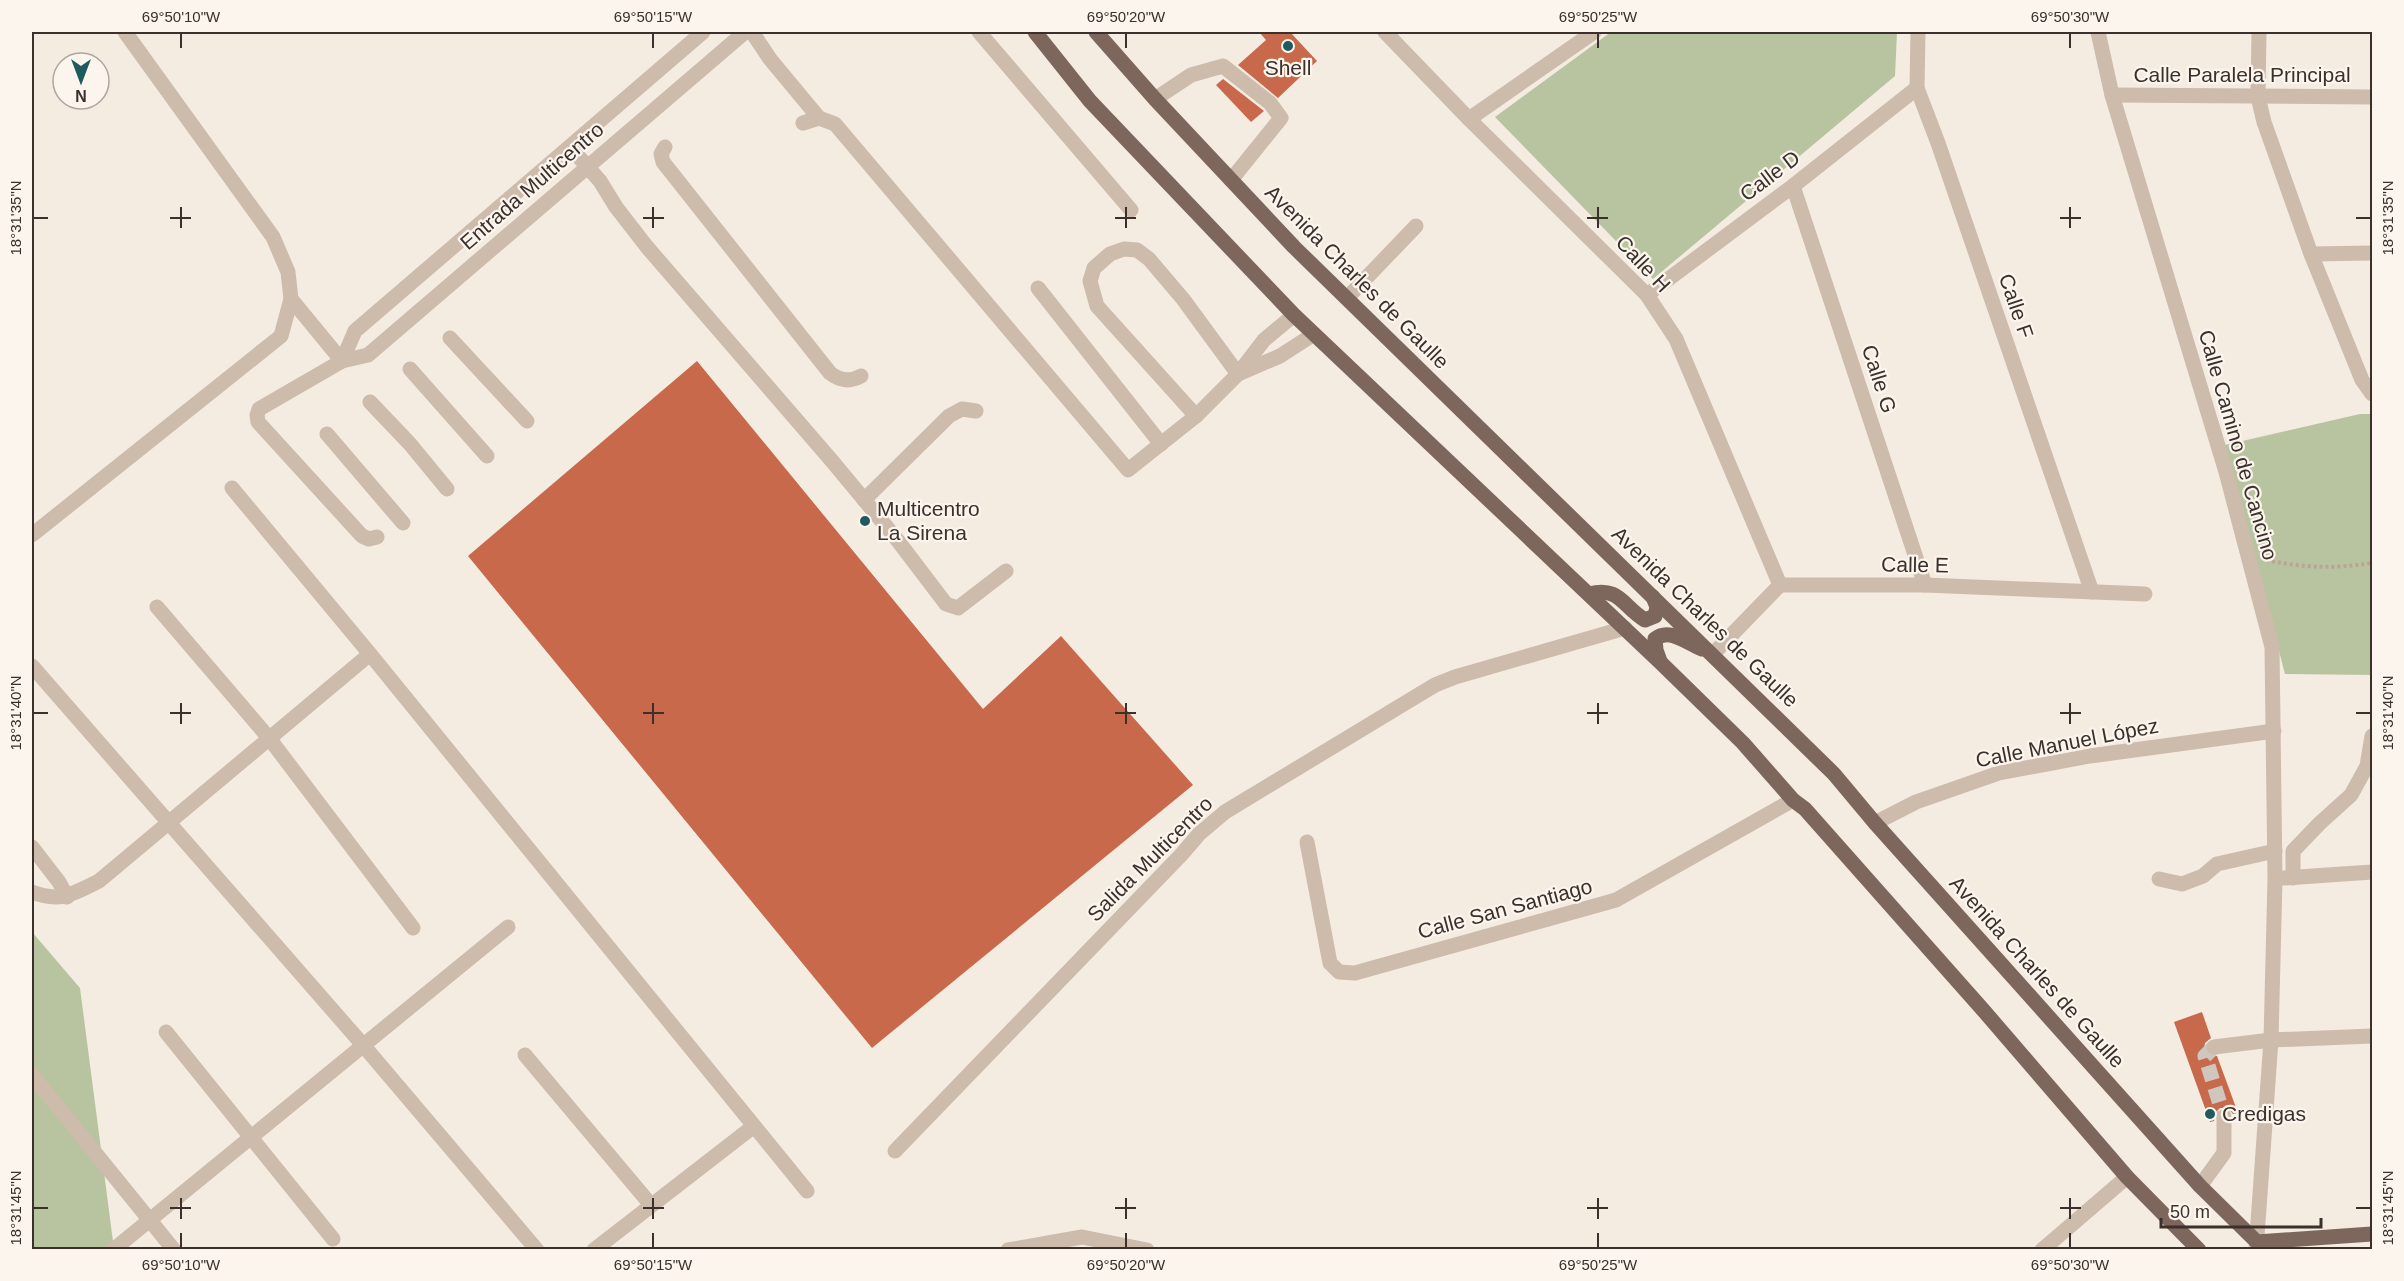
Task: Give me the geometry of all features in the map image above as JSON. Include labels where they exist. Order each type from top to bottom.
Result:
[{"type":"main road","points":[[1035,32],[1090,101],[1294,315],[1625,628],[1743,743],[1875,887],[2127,1177],[2199,1250]]},
{"type":"main road","name":"Avenida Charles de Gaulle","points":[[1096,32],[1155,99],[1294,247],[1834,774],[1875,824],[2200,1186],[2259,1247]]},
{"type":"main road","points":[[1589,594],[1603,590],[1615,594],[1635,614],[1645,620],[1655,616],[1657,607],[1653,597]]},
{"type":"main road","points":[[1660,662],[1655,639],[1667,632],[1713,654]]},
{"type":"main road","points":[[2259,1247],[2373,1234]]},
{"type":"street","points":[[32,535],[281,336],[291,298],[288,272],[273,237],[125,32]]},
{"type":"street","name":"Entrada Multicentro","points":[[342,361],[355,331],[703,32]]},
{"type":"street","name":"Entrada Multicentro","points":[[377,537],[362,536],[258,422],[259,410],[342,361],[368,355],[745,32]]},
{"type":"street","points":[[752,32],[819,118],[835,124],[1128,470],[1196,416],[1238,374],[1264,340],[1294,315]]},
{"type":"street","points":[[979,32],[1131,210]]},
{"type":"street","name":"Calle H","points":[[1385,32],[1469,119],[1647,295],[1676,339],[1780,585]]},
{"type":"street","points":[[1469,119],[1594,32]]},
{"type":"street","name":"Calle F","points":[[1918,32],[1917,88],[2092,592]]},
{"type":"street","name":"Calle Camino de Cancino","points":[[2098,32],[2112,95],[2223,461],[2272,647],[2275,879],[2271,1040],[2259,1247]]},
{"type":"street","points":[[2259,32],[2258,97],[2264,122],[2311,254],[2362,380],[2373,394]]},
{"type":"street","points":[[1155,99],[1191,75],[1223,66],[1270,103],[1281,118],[1231,180]]},
{"type":"street","name":"Calle D","points":[[1647,295],[1793,186],[1917,88]]},
{"type":"street","name":"Calle Paralela Principal","points":[[2112,95],[2373,97]]},
{"type":"street","points":[[803,123],[819,118]]},
{"type":"street","points":[[570,147],[600,181],[616,207],[647,247],[864,500],[946,604],[958,608],[1006,571]]},
{"type":"street","points":[[665,147],[661,154],[663,162],[830,373],[842,380],[861,376]]},
{"type":"street","name":"Calle G","points":[[1793,186],[1925,585]]},
{"type":"street","points":[[1347,298],[1416,226]]},
{"type":"street","points":[[1196,416],[1097,306],[1090,281],[1094,267],[1110,254],[1124,249],[1137,250],[1149,259],[1183,299],[1238,374]]},
{"type":"street","points":[[2311,254],[2373,253]]},
{"type":"street","points":[[1038,288],[1161,444]]},
{"type":"street","points":[[291,298],[342,361]]},
{"type":"street","points":[[1238,374],[1280,356],[1314,334]]},
{"type":"street","points":[[450,338],[527,421]]},
{"type":"street","points":[[410,369],[487,456]]},
{"type":"street","points":[[370,402],[410,444],[447,489]]},
{"type":"street","points":[[864,500],[949,416],[962,410],[976,411]]},
{"type":"street","points":[[327,434],[403,523]]},
{"type":"street","points":[[232,488],[807,1191]]},
{"type":"street","points":[[1713,654],[1780,585]]},
{"type":"street","name":"Calle E","points":[[1780,585],[1925,585],[2145,594]]},
{"type":"street","points":[[158,607],[269,738],[413,928]]},
{"type":"street","name":"Salida Multicentro","points":[[895,1151],[1199,834],[1225,812],[1436,685],[1455,677],[1625,628]]},
{"type":"street","points":[[32,892],[46,898],[67,897],[99,880],[370,654]]},
{"type":"street","points":[[32,666],[363,1045],[537,1250]]},
{"type":"street","name":"Calle Manuel López","points":[[1875,824],[1917,802],[1999,773],[2090,756],[2274,731]]},
{"type":"street","points":[[2293,878],[2293,851],[2350,795],[2367,766],[2373,736]]},
{"type":"street","name":"Calle San Santiago","points":[[1307,842],[1330,963],[1339,972],[1354,972],[1616,900],[1793,800]]},
{"type":"street","points":[[32,847],[59,882],[67,897]]},
{"type":"street","points":[[2159,879],[2182,884],[2203,876],[2217,864],[2275,850]]},
{"type":"street","points":[[2275,879],[2373,872]]},
{"type":"street","points":[[113,1250],[508,927]]},
{"type":"street","points":[[166,1032],[333,1239]]},
{"type":"street","points":[[2214,1047],[2271,1040],[2373,1036]]},
{"type":"street","points":[[525,1054],[651,1205]]},
{"type":"street","points":[[32,1075],[174,1250]]},
{"type":"street","points":[[2200,1186],[2224,1153],[2224,1117]]},
{"type":"street","points":[[594,1250],[754,1126]]},
{"type":"street","points":[[2043,1250],[2127,1177]]},
{"type":"street","points":[[1008,1250],[1082,1237],[1147,1250]]},
{"type":"path","points":[[2248,556],[2291,565],[2336,568],[2373,563]]},
{"type":"green space","points":[[1611,32],[1897,32],[1895,76],[1653,279],[1495,117]]},
{"type":"green space","points":[[2360,414],[2372,414],[2372,675],[2285,674],[2225,445]]},
{"type":"green space","points":[[32,932],[80,988],[114,1249],[32,1249]]},
{"type":"building","points":[[1259,32],[1290,32],[1317,61],[1278,98],[1238,65],[1266,40]]},
{"type":"building","points":[[1223,79],[1264,111],[1251,122],[1216,85]]},
{"type":"building","points":[[697,361],[983,709],[1061,636],[1193,785],[872,1048],[468,556]]},
{"type":"building","points":[[2202,1012],[2211,1038],[2205,1043],[2204,1049],[2210,1056],[2217,1056],[2238,1113],[2233,1114],[2228,1108],[2220,1108],[2215,1113],[2214,1121],[2210,1122],[2174,1022]]},
{"type":"tunnel","points":[[2214,1047],[2205,1056],[2224,1117]]},
{"type":"place","name":"Shell","points":[[1288,46]]},
{"type":"place","name":"Multicentro La Sirena","points":[[865,521]]},
{"type":"place","name":"Credigas","points":[[2210,1114]]}]
